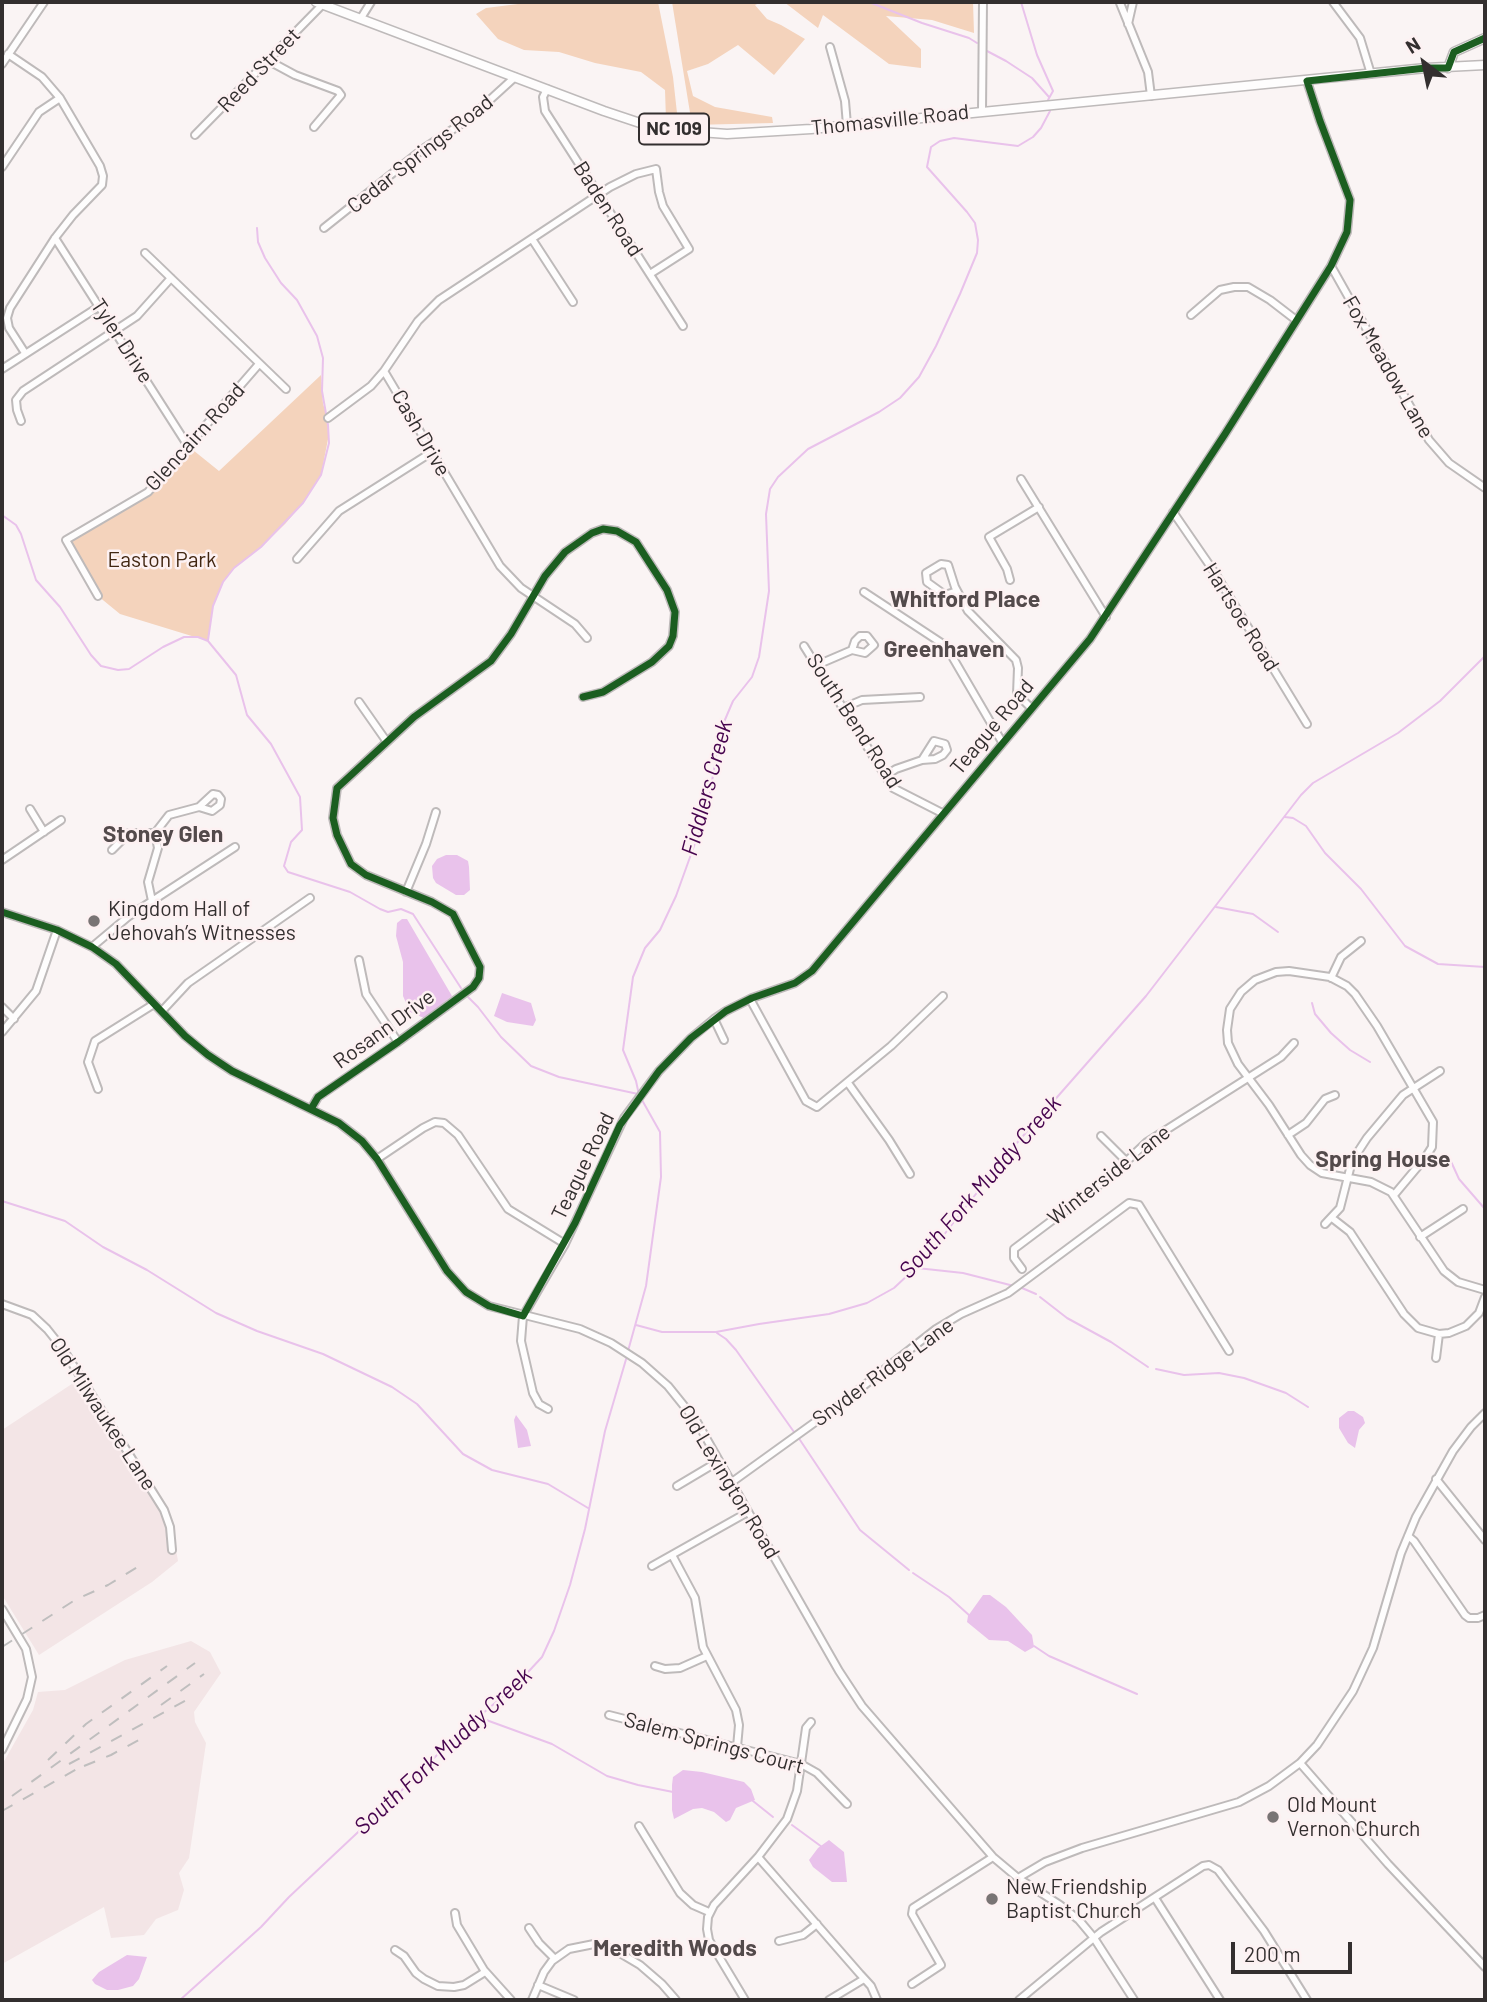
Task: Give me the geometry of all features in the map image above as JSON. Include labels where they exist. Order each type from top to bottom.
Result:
[{"type":"main road","name":"Thomasville Road","points":[[319,3],[643,124],[686,131],[732,134],[1485,65]]},
{"type":"main road","points":[[1448,68],[1454,52],[1485,38]]},
{"type":"street","points":[[2,64],[44,2]]},
{"type":"street","points":[[361,18],[371,2]]},
{"type":"street","points":[[982,111],[983,2]]},
{"type":"street","points":[[1119,3],[1126,5],[1133,2]]},
{"type":"street","points":[[1128,24],[1133,2]]},
{"type":"street","points":[[1333,2],[1360,38],[1371,74]]},
{"type":"street","name":"Reed Street","points":[[195,135],[270,61],[319,3]]},
{"type":"street","points":[[1119,3],[1148,72],[1152,96]]},
{"type":"street","points":[[830,47],[845,101],[847,125]]},
{"type":"street","points":[[8,54],[42,77],[60,98],[103,176],[102,185],[55,238],[10,309],[7,318],[9,328],[25,353]]},
{"type":"street","points":[[270,61],[295,75],[341,94],[314,127]]},
{"type":"street","name":"Cedar Springs Road","points":[[324,229],[423,149],[470,118],[515,77]]},
{"type":"street","name":"Teague Road","points":[[523,1316],[565,1244],[615,1134],[645,1088],[689,1040],[714,1019],[750,999],[795,983],[812,971],[1106,617],[1331,265],[1347,232],[1350,200],[1307,81]]},
{"type":"street","name":"Baden Road","points":[[547,89],[543,97],[545,111],[682,326]]},
{"type":"street","points":[[2,167],[39,112],[60,98]]},
{"type":"street","name":"Cash Drive","points":[[587,638],[567,618],[533,597],[508,577],[384,371],[428,309],[624,179],[656,169],[663,206],[689,248],[650,274]]},
{"type":"street","name":"Tyler Drive","points":[[55,238],[188,446]]},
{"type":"street","points":[[532,239],[573,302]]},
{"type":"street","points":[[145,253],[286,389]]},
{"type":"street","name":"Fox Meadow Lane","points":[[1331,265],[1429,440],[1449,463],[1485,488]]},
{"type":"street","points":[[21,421],[16,400],[23,391],[137,316],[171,278]]},
{"type":"street","points":[[1191,315],[1220,290],[1248,287],[1296,320]]},
{"type":"street","points":[[2,369],[100,306]]},
{"type":"street","name":"Glencairn Road","points":[[98,596],[66,540],[148,492],[259,364]]},
{"type":"street","points":[[328,418],[371,386],[384,371]]},
{"type":"street","points":[[297,559],[339,511],[432,452]]},
{"type":"street","points":[[1021,479],[1106,617]]},
{"type":"street","points":[[1010,580],[1007,569],[989,537],[1039,507]]},
{"type":"street","name":"Hartsoe Road","points":[[1173,512],[1215,573],[1307,724]]},
{"type":"street","points":[[436,812],[406,892],[361,873],[351,864],[333,818],[337,788],[416,716],[491,661],[559,558],[592,533],[603,529],[617,531],[636,542],[670,596],[675,612],[675,629],[669,646],[658,658],[603,692],[583,697]]},
{"type":"street","points":[[957,592],[945,595],[927,582],[926,573],[941,564],[950,567],[957,592],[968,611],[1014,657],[1018,668],[1017,694],[1031,708]]},
{"type":"street","points":[[864,593],[946,646],[1002,742]]},
{"type":"street","name":"South Bend Road","points":[[804,646],[885,776],[898,792],[943,813]]},
{"type":"street","points":[[817,665],[852,650]]},
{"type":"street","points":[[843,708],[862,700],[920,696]]},
{"type":"street","points":[[359,702],[387,743]]},
{"type":"street","points":[[885,776],[922,760]]},
{"type":"street","points":[[152,901],[148,882],[158,848],[155,833],[169,815],[199,807]]},
{"type":"street","points":[[30,809],[44,832]]},
{"type":"street","points":[[3,857],[61,820]]},
{"type":"street","points":[[112,849],[129,833],[155,833]]},
{"type":"street","points":[[92,947],[109,930],[235,847]]},
{"type":"street","name":"Rosann Drive","points":[[311,1109],[318,1097],[462,995],[479,978],[480,967],[453,914],[406,892]]},
{"type":"street","points":[[162,1011],[188,983],[310,898]]},
{"type":"street","name":"Old Lexington Road","points":[[2,912],[57,930],[92,947],[116,964],[185,1036],[223,1066],[339,1123],[362,1140],[377,1159],[447,1271],[466,1292],[489,1306],[580,1329],[617,1346],[642,1363],[672,1390],[697,1422],[839,1671],[862,1706],[993,1857],[1018,1878],[1079,1920],[1094,1938],[1134,2000]]},
{"type":"street","points":[[2,1032],[36,990],[57,930]]},
{"type":"street","points":[[1331,978],[1341,957],[1361,941]]},
{"type":"street","points":[[359,960],[366,994],[398,1042]]},
{"type":"street","points":[[1394,1195],[1432,1147],[1433,1122],[1415,1088],[1355,994],[1347,986],[1331,978],[1296,972],[1276,972],[1255,980],[1241,992],[1228,1016],[1227,1037],[1233,1057],[1305,1159],[1316,1169],[1329,1175],[1371,1182],[1394,1195],[1437,1264],[1451,1278],[1467,1286],[1485,1290]]},
{"type":"street","points":[[750,999],[806,1101],[817,1107],[907,1032],[943,996]]},
{"type":"street","points":[[98,1089],[88,1062],[95,1041],[154,1004]]},
{"type":"street","points":[[2,1007],[14,1019]]},
{"type":"street","points":[[714,1019],[724,1040]]},
{"type":"street","name":"Winterside Lane","points":[[1022,1269],[1014,1258],[1014,1249],[1104,1181],[1147,1142],[1281,1057],[1294,1043]]},
{"type":"street","points":[[1325,1224],[1340,1208],[1352,1161],[1367,1138],[1403,1095],[1440,1071]]},
{"type":"street","points":[[848,1083],[876,1120],[910,1174]]},
{"type":"street","points":[[1289,1135],[1306,1122],[1325,1099],[1335,1095]]},
{"type":"street","points":[[377,1159],[423,1128],[435,1122],[444,1123],[458,1135],[508,1209],[565,1244]]},
{"type":"street","points":[[1101,1136],[1126,1161]]},
{"type":"street","name":"Snyder Ridge Lane","points":[[732,1482],[843,1402],[936,1329],[961,1314],[1008,1293],[1129,1203],[1139,1205],[1229,1351]]},
{"type":"street","points":[[1420,1237],[1462,1209]]},
{"type":"street","points":[[1332,1218],[1350,1232],[1404,1314],[1418,1328],[1439,1334],[1466,1326],[1479,1314],[1485,1297]]},
{"type":"street","name":"Old Milwaukee Lane","points":[[2,1304],[32,1315],[63,1349],[164,1510],[170,1527],[172,1550]]},
{"type":"street","points":[[523,1316],[521,1341],[533,1393],[539,1404],[548,1409]]},
{"type":"street","points":[[1436,1358],[1439,1334]]},
{"type":"street","points":[[1018,1878],[1045,1862],[1082,1848],[1239,1802],[1269,1786],[1300,1763],[1335,1721],[1363,1671],[1408,1536],[1436,1479],[1461,1439],[1485,1413]]},
{"type":"street","points":[[677,1486],[719,1461]]},
{"type":"street","points":[[1436,1479],[1485,1540]]},
{"type":"street","points":[[652,1566],[748,1511]]},
{"type":"street","points":[[1408,1536],[1465,1615],[1469,1618],[1485,1615]]},
{"type":"street","points":[[672,1555],[695,1598],[700,1637],[707,1656],[736,1710],[739,1725],[737,1747]]},
{"type":"street","points":[[2,1609],[26,1649],[32,1677],[27,1699],[2,1750]]},
{"type":"street","points":[[655,1666],[665,1669],[680,1668],[707,1656]]},
{"type":"street","name":"Salem Springs Court","points":[[609,1715],[801,1765],[817,1773],[847,1804]]},
{"type":"street","points":[[745,2000],[709,1940],[709,1912],[788,1819],[801,1765],[806,1728],[811,1722]]},
{"type":"street","points":[[1300,1763],[1388,1864],[1485,1967]]},
{"type":"street","points":[[639,1826],[680,1894],[693,1905],[709,1912]]},
{"type":"street","points":[[758,1857],[864,1979],[877,2000]]},
{"type":"street","points":[[912,1984],[942,1965],[912,1914],[913,1908],[993,1857]]},
{"type":"street","points":[[1018,2000],[1094,1938],[1203,1866],[1213,1866],[1264,1931],[1307,2000]]},
{"type":"street","points":[[1155,1898],[1220,2000]]},
{"type":"street","points":[[455,1913],[457,1925],[485,1972],[511,2000]]},
{"type":"street","points":[[779,1941],[803,1935],[817,1924]]},
{"type":"street","points":[[529,1928],[555,1959]]},
{"type":"street","points":[[532,2000],[547,1968],[555,1959],[579,1946],[594,1944],[609,1947],[640,1965],[676,2000]]},
{"type":"street","points":[[395,1950],[404,1956],[416,1973],[438,1986],[464,1985],[485,1972]]},
{"type":"street","points":[[829,2000],[864,1979]]},
{"type":"street","points":[[538,1985],[574,2000]]},
{"type":"shaded area","points":[[446,855],[457,855],[468,861],[470,890],[464,895],[456,895],[436,883],[433,878],[432,866],[437,859]]},
{"type":"shaded area","points":[[407,919],[452,996],[424,1018],[410,1012],[403,996],[403,962],[396,936],[397,923]]},
{"type":"shaded area","points":[[502,993],[531,1003],[536,1020],[533,1026],[507,1022],[494,1016]]},
{"type":"shaded area","points":[[84,1376],[169,1510],[178,1561],[152,1582],[39,1655],[2,1595],[2,1430]]},
{"type":"shaded area","points":[[1348,1411],[1354,1411],[1363,1417],[1365,1423],[1359,1430],[1355,1448],[1348,1443],[1339,1428],[1339,1418]]},
{"type":"shaded area","points":[[516,1415],[527,1430],[531,1446],[518,1448],[514,1420]]},
{"type":"shaded area","points":[[983,1595],[990,1595],[1006,1607],[1032,1635],[1034,1647],[1025,1652],[1008,1641],[989,1640],[967,1622],[968,1616]]},
{"type":"shaded area","points":[[191,1641],[210,1652],[221,1673],[194,1712],[195,1722],[206,1743],[189,1858],[179,1873],[184,1890],[178,1910],[156,1919],[144,1935],[111,1938],[104,1907],[2,1964],[2,1765],[33,1710],[38,1692],[65,1690],[125,1660]]},
{"type":"shaded area","points":[[683,1770],[744,1782],[751,1789],[755,1800],[736,1808],[726,1822],[714,1812],[702,1808],[693,1809],[674,1819],[673,1777]]},
{"type":"shaded area","points":[[829,1840],[844,1852],[847,1882],[832,1882],[813,1867],[809,1860],[818,1848]]},
{"type":"shaded area","points":[[127,1955],[147,1957],[139,1979],[133,1986],[107,1990],[95,1984],[92,1980],[99,1972]]},
{"type":"green space","points":[[534,2],[658,2],[673,77],[678,122],[666,120],[665,90],[641,72],[595,63],[559,52],[524,50],[498,39],[476,14],[486,8]]},
{"type":"green space","points":[[672,2],[762,2],[755,5],[767,19],[805,39],[774,75],[738,45],[708,64],[687,71],[693,96],[715,107],[772,117],[773,123],[692,125]]},
{"type":"green space","points":[[784,2],[973,2],[974,33],[932,20],[886,16],[921,49],[921,68],[889,64],[823,15],[818,28]]},
{"type":"green space","name":"Easton Park","points":[[321,375],[329,434],[321,475],[285,524],[234,568],[223,582],[213,606],[208,641],[120,614],[98,596],[66,540],[148,492],[188,446],[219,471]]},
{"type":"waterway","points":[[869,2],[977,43]]},
{"type":"waterway","name":"Fiddlers Creek","points":[[1021,2],[1037,55],[1053,91],[1048,100]]},
{"type":"waterway","points":[[987,51],[1032,78],[1049,97]]},
{"type":"waterway","name":"Fiddlers Creek","points":[[639,1095],[623,1050],[633,977],[645,948],[660,930],[676,896],[707,810],[721,729],[733,701],[752,677],[759,657],[769,591],[766,514],[770,489],[778,477],[808,449],[900,398],[919,377],[936,346],[977,253],[978,240],[975,223],[927,167],[931,147],[940,141],[954,138],[1018,146],[1033,137],[1050,111]]},
{"type":"waterway","points":[[208,640],[213,606],[223,582],[234,568],[261,547],[303,503],[321,475],[329,443],[322,391],[323,358],[317,336],[297,300],[281,283],[265,258],[258,242],[257,228]]},
{"type":"waterway","points":[[2,515],[16,525],[21,534],[36,580],[60,607],[101,666],[118,670],[129,669],[184,637],[198,637],[208,641],[236,675],[247,715],[271,744],[300,797],[302,830],[291,842],[284,866],[288,872],[350,892],[388,912],[401,909],[413,914],[461,988]]},
{"type":"waterway","name":"South Fork Muddy Creek","points":[[636,1325],[662,1332],[716,1332],[829,1314],[867,1303],[894,1288],[925,1259],[1008,1153],[1146,996],[1301,795],[1313,783],[1398,733],[1440,701],[1485,656]]},
{"type":"waterway","points":[[1285,817],[1293,818],[1306,826],[1325,853],[1361,889],[1405,946],[1438,964],[1485,967]]},
{"type":"waterway","points":[[1216,907],[1253,914],[1278,932]]},
{"type":"waterway","points":[[468,997],[501,1037],[531,1066],[559,1077],[638,1094]]},
{"type":"waterway","points":[[1312,1003],[1315,1014],[1331,1033],[1350,1050],[1370,1062]]},
{"type":"waterway","name":"Fiddlers Creek","points":[[628,1351],[646,1286],[661,1177],[660,1132],[642,1100]]},
{"type":"waterway","points":[[1448,1155],[1459,1179],[1485,1209]]},
{"type":"waterway","points":[[2,1201],[65,1221],[103,1247],[147,1270],[216,1313],[257,1331],[323,1354],[392,1387],[417,1404],[463,1454],[492,1470],[548,1484],[588,1508]]},
{"type":"waterway","points":[[917,1268],[963,1273],[1014,1286]]},
{"type":"waterway","points":[[1022,1288],[1036,1294]]},
{"type":"waterway","points":[[1040,1297],[1067,1318],[1111,1342],[1148,1367]]},
{"type":"waterway","points":[[717,1333],[736,1350],[794,1432]]},
{"type":"waterway","name":"South Fork Muddy Creek","points":[[180,2000],[261,1927],[454,1738],[516,1685],[542,1657],[570,1585],[585,1529],[605,1431],[627,1356]]},
{"type":"waterway","points":[[1156,1369],[1184,1375],[1219,1373],[1244,1378],[1286,1393],[1308,1407]]},
{"type":"waterway","points":[[798,1437],[860,1530],[909,1570]]},
{"type":"waterway","points":[[913,1573],[949,1597],[970,1616]]},
{"type":"waterway","points":[[1034,1646],[1049,1656],[1137,1694]]},
{"type":"waterway","points":[[478,1717],[552,1744],[607,1776],[673,1792]]},
{"type":"waterway","points":[[753,1801],[773,1817]]},
{"type":"waterway","points":[[792,1825],[822,1847]]},
{"type":"railway","points":[[2,1647],[75,1600],[108,1585],[139,1566]]},
{"type":"railway","points":[[12,1796],[195,1663]]},
{"type":"railway","points":[[48,1760],[86,1724],[167,1666]]},
{"type":"railway","points":[[161,1705],[204,1674]]},
{"type":"railway","points":[[69,1764],[192,1697]]},
{"type":"railway","points":[[84,1766],[148,1735]]},
{"type":"railway","points":[[2,1811],[84,1765]]},
{"type":"cycle path","points":[[2,912],[57,930],[92,947],[116,964],[185,1036],[208,1055],[232,1071],[339,1123],[362,1141],[377,1159],[447,1271],[466,1292],[489,1306],[523,1316],[575,1223],[620,1125],[659,1071],[691,1038],[726,1011],[752,998],[795,983],[812,971],[1090,639],[1225,434],[1331,266],[1347,232],[1350,200],[1307,81],[1448,68],[1454,52],[1485,38]]},
{"type":"cycle path","points":[[311,1109],[318,1097],[473,987],[479,978],[480,967],[453,914],[432,902],[366,875],[351,864],[337,835],[333,818],[337,788],[414,717],[491,661],[511,634],[545,576],[565,552],[592,533],[603,529],[617,531],[636,542],[667,590],[675,612],[673,636],[669,646],[652,662],[603,692],[583,697]]},
{"type":"place","name":"Kingdom Hall of Jehovah’s Witnesses","points":[[94,921]]},
{"type":"place","name":"Old Mount Vernon Church","points":[[1273,1817]]},
{"type":"place","name":"New Friendship Baptist Church","points":[[992,1899]]},
{"type":"district","name":"Whitford Place","points":[[965,599]]},
{"type":"district","name":"Greenhaven","points":[[944,649]]},
{"type":"district","name":"Stoney Glen","points":[[163,834]]},
{"type":"district","name":"Spring House","points":[[1383,1159]]},
{"type":"district","name":"Meredith Woods","points":[[675,1948]]}]
